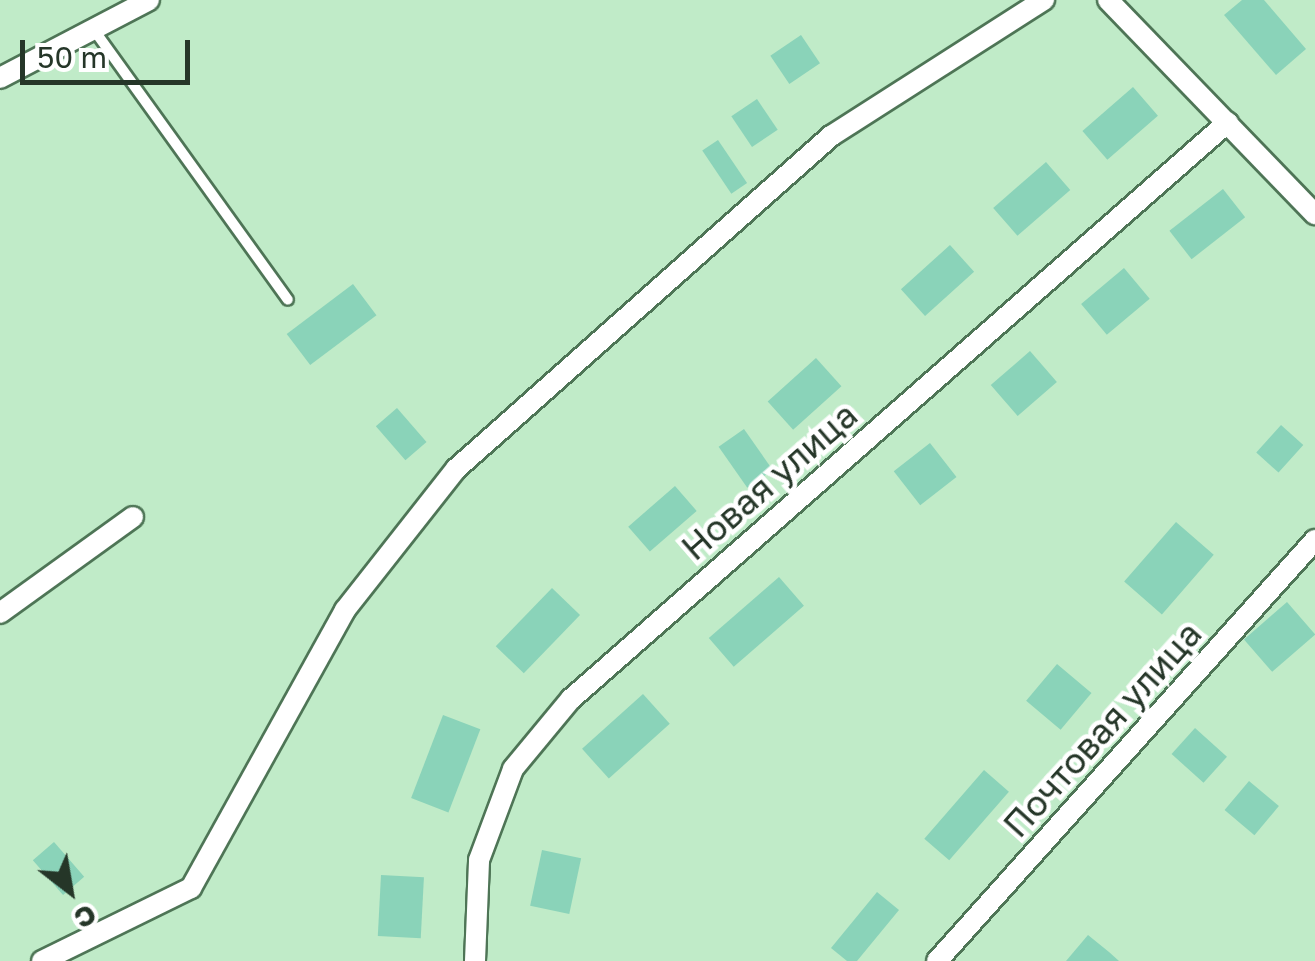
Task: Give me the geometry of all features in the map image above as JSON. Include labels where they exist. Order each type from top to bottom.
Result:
[{"type":"street","points":[[0,78],[149,0]]},
{"type":"street","points":[[42,961],[191,888],[345,610],[456,469],[831,136],[1044,0]]},
{"type":"street","points":[[1108,0],[1315,214]]},
{"type":"street","name":"Новая улица","points":[[475,961],[479,860],[513,768],[572,699],[1228,122]]},
{"type":"street","points":[[0,614],[133,518]]},
{"type":"street","name":"Почтовая улица","points":[[937,961],[1315,540]]},
{"type":"lane","points":[[94,29],[288,300]]},
{"type":"building","points":[[1242,0],[1264,0],[1306,49],[1276,75],[1224,15]]},
{"type":"building","points":[[801,35],[820,63],[789,84],[770,56]]},
{"type":"building","points":[[1133,87],[1158,116],[1107,160],[1082,131]]},
{"type":"building","points":[[757,99],[778,130],[752,147],[731,116]]},
{"type":"building","points":[[718,140],[747,183],[731,194],[702,151]]},
{"type":"building","points":[[1046,162],[1070,190],[1017,236],[993,208]]},
{"type":"building","points":[[1223,189],[1245,217],[1192,259],[1169,231]]},
{"type":"building","points":[[950,245],[974,272],[925,316],[901,289]]},
{"type":"building","points":[[1124,268],[1150,299],[1107,335],[1081,304]]},
{"type":"building","points":[[353,284],[376,315],[310,365],[287,334]]},
{"type":"building","points":[[1030,351],[1057,382],[1018,416],[991,385]]},
{"type":"building","points":[[816,358],[841,386],[793,430],[768,401]]},
{"type":"building","points":[[397,408],[427,442],[405,460],[376,426]]},
{"type":"building","points":[[1281,425],[1303,445],[1279,473],[1256,452]]},
{"type":"building","points":[[744,429],[773,470],[747,488],[719,447]]},
{"type":"building","points":[[930,443],[956,477],[920,505],[894,471]]},
{"type":"building","points":[[675,486],[697,511],[650,552],[628,527]]},
{"type":"building","points":[[1176,522],[1214,555],[1162,614],[1124,582]]},
{"type":"building","points":[[779,577],[804,606],[734,667],[709,638]]},
{"type":"building","points":[[552,588],[580,615],[524,673],[496,646]]},
{"type":"building","points":[[1287,602],[1315,635],[1272,672],[1244,639]]},
{"type":"building","points":[[1057,664],[1091,693],[1061,730],[1026,701]]},
{"type":"building","points":[[643,694],[670,724],[609,779],[582,749]]},
{"type":"building","points":[[443,715],[480,729],[448,812],[411,798]]},
{"type":"building","points":[[1195,728],[1227,757],[1204,783],[1172,754]]},
{"type":"building","points":[[984,770],[1009,792],[949,860],[924,839]]},
{"type":"building","points":[[1249,781],[1279,806],[1254,835],[1225,810]]},
{"type":"building","points":[[54,842],[84,877],[63,895],[33,860]]},
{"type":"building","points":[[542,850],[581,858],[569,914],[530,906]]},
{"type":"building","points":[[381,875],[424,877],[421,938],[378,936]]},
{"type":"building","points":[[877,892],[899,910],[857,961],[847,961],[831,948]]},
{"type":"building","points":[[1088,935],[1109,952],[1119,961],[1066,961]]}]
